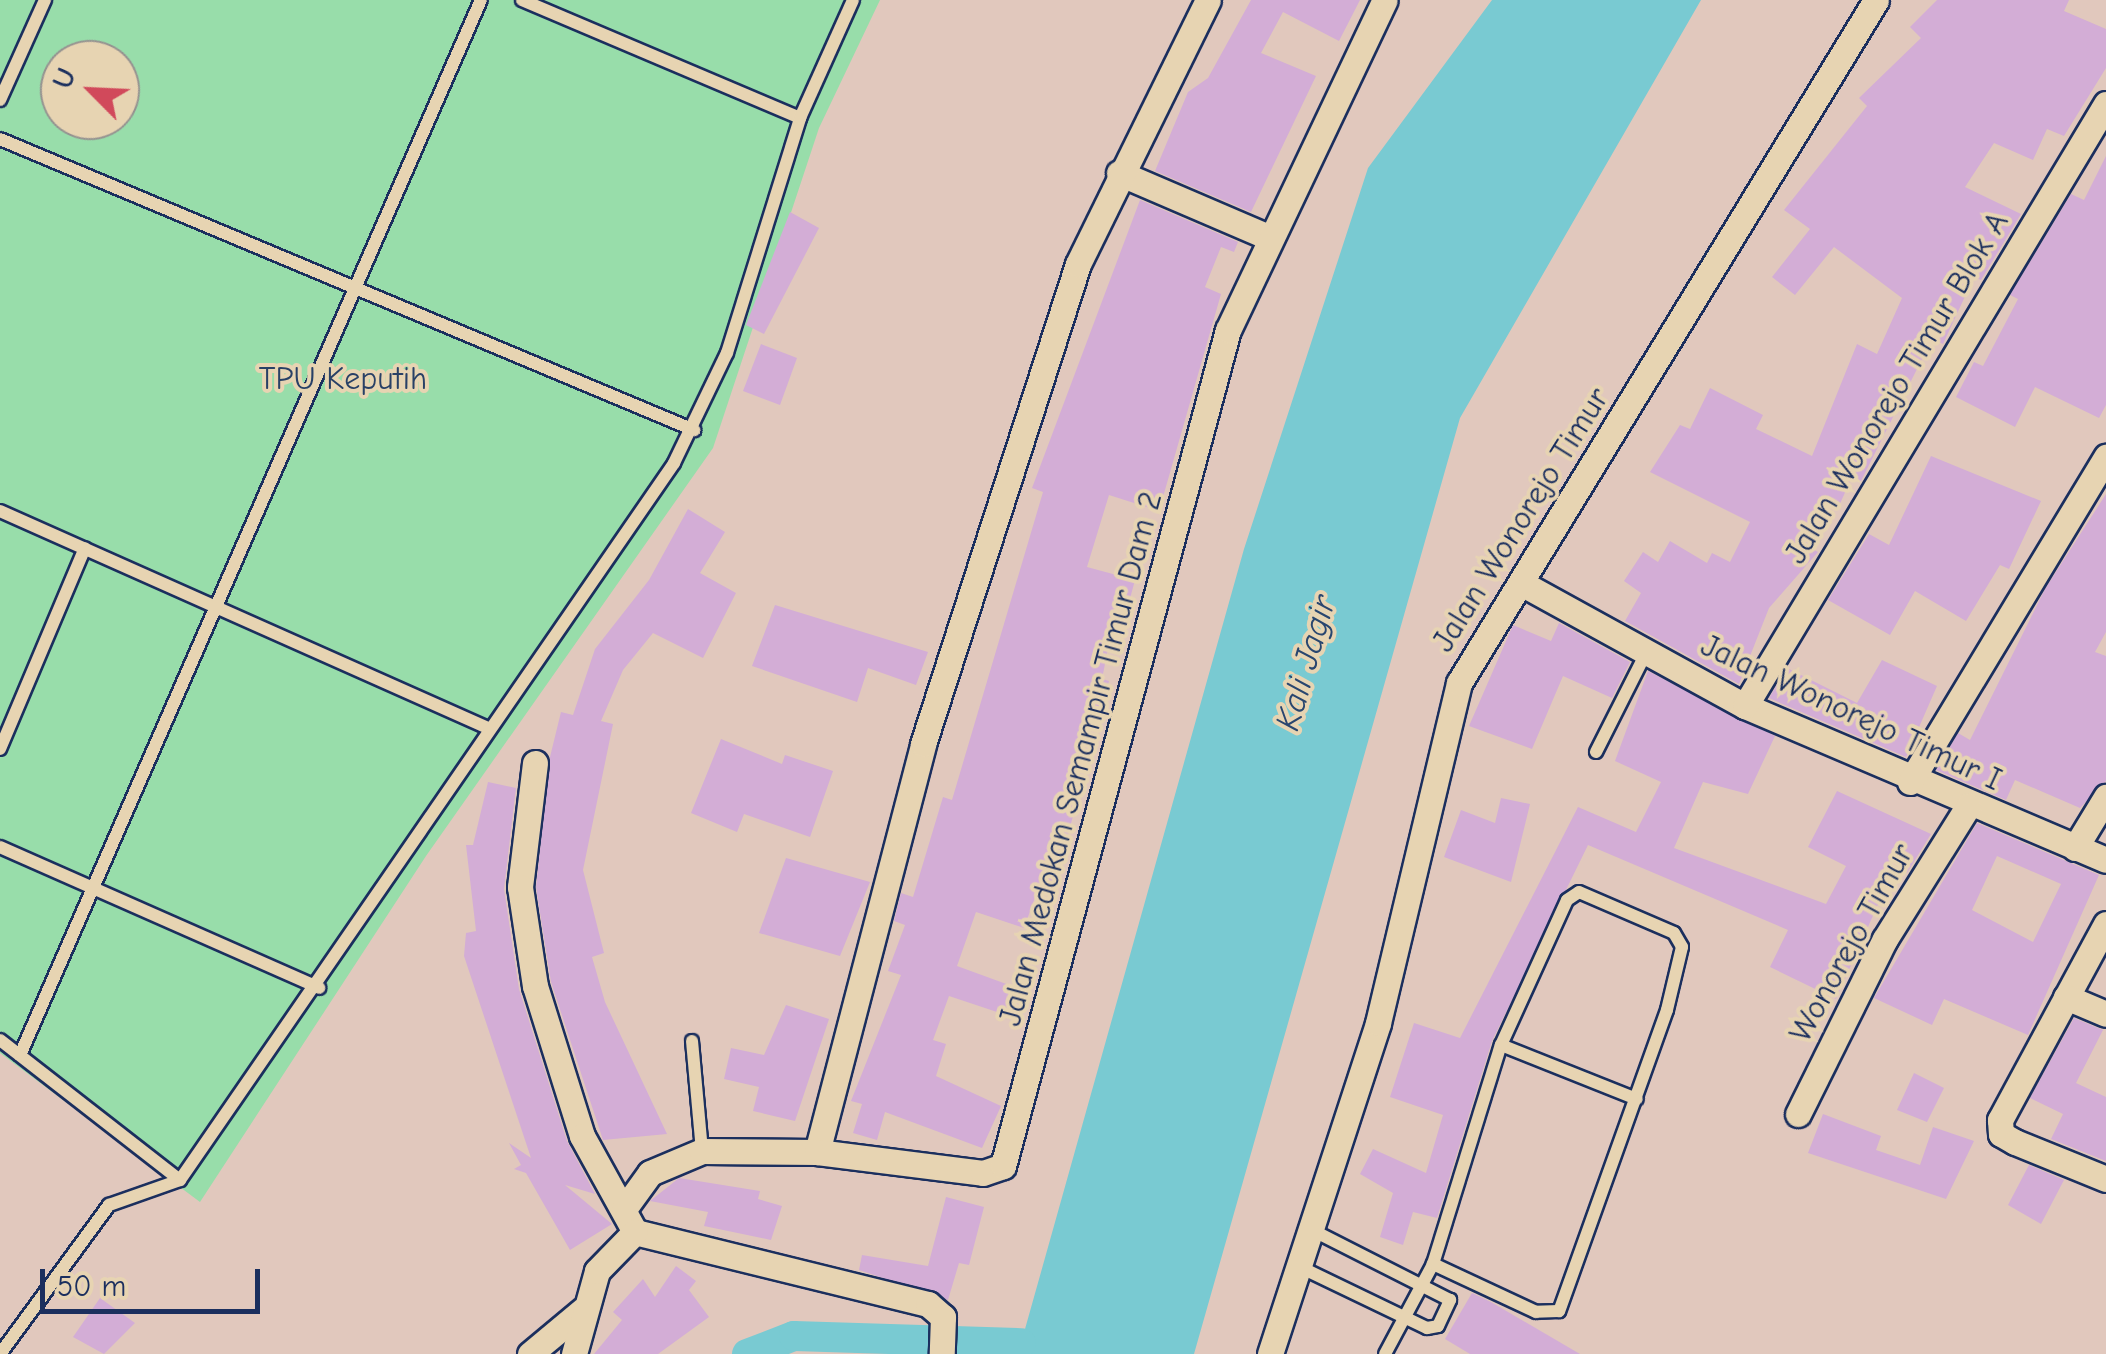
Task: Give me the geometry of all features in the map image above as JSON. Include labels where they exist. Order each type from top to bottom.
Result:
[{"type":"street","points":[[818,1152],[924,744],[1078,264],[1208,0]]},
{"type":"street","name":"Jalan Medokan Semampir Timur Dam 2","points":[[583,1310],[650,1173],[702,1151],[818,1152],[983,1173],[1003,1166],[1014,1146],[1228,330],[1268,236],[1385,0]]},
{"type":"street","name":"Jalan Wonorejo Timur","points":[[1270,1354],[1378,1023],[1459,683],[1876,0]]},
{"type":"street","name":"Jalan Wonorejo Timur Blok A","points":[[1744,706],[2106,104]]},
{"type":"street","points":[[1119,174],[1268,236]]},
{"type":"street","points":[[1910,782],[2106,457]]},
{"type":"street","name":"Jalan Wonorejo Timur I","points":[[1521,584],[1744,706],[1910,782],[2106,860]]},
{"type":"street","points":[[535,763],[520,888],[535,986],[582,1136],[630,1220],[928,1304],[944,1328],[942,1354]]},
{"type":"street","points":[[2076,848],[2106,797]]},
{"type":"street","name":"Wonorejo Timur","points":[[1798,1114],[1885,939],[1968,806]]},
{"type":"street","points":[[2106,924],[2000,1120],[2001,1134],[2106,1179]]},
{"type":"street","points":[[2066,997],[2106,1014]]},
{"type":"street","points":[[530,1354],[583,1310]]},
{"type":"street","points":[[574,1354],[583,1310]]},
{"type":"lane","points":[[0,100],[45,0]]},
{"type":"lane","points":[[20,1055],[481,0]]},
{"type":"lane","points":[[522,0],[800,118]]},
{"type":"lane","points":[[0,1354],[109,1205],[180,1180],[320,988],[488,728],[694,430],[800,118],[853,0]]},
{"type":"lane","points":[[0,139],[694,430]]},
{"type":"lane","points":[[0,511],[488,728]]},
{"type":"lane","points":[[0,750],[85,548]]},
{"type":"lane","points":[[1596,752],[1646,650]]},
{"type":"lane","points":[[0,847],[320,988]]},
{"type":"lane","points":[[1385,1354],[1433,1264],[1501,1045],[1567,900],[1579,892],[1674,933],[1682,947],[1637,1098],[1558,1311],[1536,1312],[1433,1264]]},
{"type":"lane","points":[[0,1040],[180,1180]]},
{"type":"lane","points":[[692,1041],[702,1151]]},
{"type":"lane","points":[[1501,1045],[1637,1098]]},
{"type":"lane","points":[[1300,1267],[1427,1328],[1445,1314],[1450,1300],[1425,1281],[1312,1230]]},
{"type":"green space","name":"TPU Keputih","points":[[0,0],[880,0],[819,128],[713,448],[426,856],[200,1202],[0,1053]]},
{"type":"water","name":"Kali Jagir","points":[[1492,0],[1701,0],[1460,418],[1194,1354],[1018,1354],[1244,549],[1368,168]]},
{"type":"building","points":[[1251,0],[1360,0],[1339,41],[1283,12],[1261,53],[1316,76],[1251,212],[1155,171],[1188,92],[1208,78]]},
{"type":"building","points":[[1937,0],[2069,0],[2064,11],[2106,29],[2106,68],[2064,136],[2047,129],[2033,160],[1994,143],[1965,187],[2021,214],[1981,280],[1974,277],[1943,344],[1932,339],[1861,481],[1852,477],[1838,508],[1829,503],[1809,547],[1818,552],[1769,608],[1739,684],[1625,621],[1641,593],[1624,581],[1643,552],[1658,562],[1670,541],[1707,563],[1712,553],[1730,562],[1750,522],[1650,472],[1680,425],[1690,429],[1710,388],[1763,415],[1756,429],[1812,456],[1857,344],[1877,354],[1902,298],[1834,247],[1795,295],[1772,277],[1810,229],[1784,210],[1867,106],[1859,98],[1921,38],[1910,27]]},
{"type":"building","points":[[2106,156],[2106,405],[2099,418],[2035,387],[2015,427],[1956,397],[1974,362],[1983,366],[2018,299],[2010,295],[2071,194],[2084,200]]},
{"type":"building","points":[[1140,200],[1238,242],[1234,252],[1221,247],[1205,287],[1221,294],[1159,511],[1109,495],[1087,567],[1135,580],[1128,606],[1117,603],[1102,679],[1109,681],[1053,891],[1039,886],[1024,928],[976,912],[957,966],[1031,993],[1021,1020],[949,996],[933,1040],[946,1044],[936,1076],[1001,1106],[982,1148],[885,1112],[877,1140],[853,1133],[862,1104],[851,1101],[901,975],[888,971],[905,925],[894,921],[901,893],[913,897],[943,797],[952,800],[1043,492],[1032,488]]},
{"type":"building","points":[[790,212],[819,228],[764,334],[746,325]]},
{"type":"building","points":[[761,344],[797,358],[780,405],[743,391]]},
{"type":"building","points":[[1931,456],[2041,501],[2009,569],[2000,565],[1966,621],[1915,591],[1890,635],[1828,600],[1869,534],[1889,545]]},
{"type":"building","points":[[2106,494],[2106,632],[2095,652],[2106,656],[2106,781],[2080,808],[2015,780],[2006,800],[1936,770],[1958,733],[1970,740],[2045,589]]},
{"type":"building","points":[[688,509],[725,532],[700,573],[736,593],[703,658],[653,633],[623,670],[601,721],[613,724],[583,870],[604,953],[592,957],[605,1002],[667,1134],[603,1140],[551,982],[536,887],[550,757],[561,712],[573,715],[595,649],[649,580]]},
{"type":"building","points":[[775,605],[928,652],[916,685],[868,668],[857,702],[752,666]]},
{"type":"building","points":[[1559,623],[1630,662],[1612,698],[1563,676],[1532,749],[1469,726],[1513,625],[1551,641]]},
{"type":"building","points":[[1882,660],[1937,686],[1906,757],[1769,698],[1787,668],[1857,703]]},
{"type":"building","points":[[1648,671],[1775,736],[1748,794],[1703,782],[1674,848],[1826,904],[1846,866],[1808,847],[1837,791],[1931,834],[1907,873],[1895,866],[1836,999],[1770,967],[1788,930],[1588,845],[1492,1041],[1437,1218],[1413,1212],[1403,1245],[1380,1237],[1393,1193],[1360,1174],[1373,1149],[1426,1173],[1443,1115],[1390,1097],[1414,1023],[1460,1038],[1578,807],[1636,832],[1661,782],[1615,761]]},
{"type":"building","points":[[721,739],[782,764],[785,755],[833,771],[810,837],[744,814],[737,832],[691,813]]},
{"type":"building","points":[[488,782],[516,788],[504,889],[519,989],[567,1141],[595,1194],[565,1185],[612,1224],[570,1250],[526,1173],[514,1169],[521,1165],[509,1143],[531,1158],[464,956],[466,933],[476,931],[466,845],[473,845]]},
{"type":"building","points":[[1501,798],[1530,804],[1511,882],[1444,857],[1461,810],[1495,823]]},
{"type":"building","points":[[1977,823],[2099,875],[2028,1035],[1944,999],[1932,1025],[1874,998]],"holes":[[[1997,856],[2061,884],[2033,942],[1972,910]]]},
{"type":"building","points":[[786,858],[870,882],[840,956],[759,933]]},
{"type":"building","points":[[786,1005],[829,1019],[795,1121],[753,1111],[759,1087],[724,1079],[731,1048],[764,1055]]},
{"type":"building","points":[[2074,1018],[2103,1030],[2076,1083],[2106,1097],[2106,1161],[2051,1139],[2063,1114],[2030,1098]]},
{"type":"building","points":[[1914,1073],[1944,1088],[1927,1122],[1897,1110]]},
{"type":"building","points":[[1823,1114],[1881,1136],[1876,1150],[1920,1165],[1933,1127],[1974,1141],[1946,1199],[1808,1153]]},
{"type":"building","points":[[2029,1165],[2064,1180],[2041,1224],[2008,1205]]},
{"type":"building","points":[[679,1178],[760,1191],[758,1199],[782,1206],[771,1240],[704,1226],[708,1212],[650,1201]]},
{"type":"building","points":[[946,1197],[984,1207],[969,1265],[959,1263],[948,1300],[859,1270],[862,1255],[928,1266]]},
{"type":"building","points":[[676,1266],[696,1281],[689,1290],[709,1317],[658,1354],[594,1354],[622,1320],[613,1312],[643,1279],[655,1297]]},
{"type":"building","points":[[1472,1293],[1580,1354],[1470,1354],[1445,1339]]},
{"type":"building","points":[[100,1298],[135,1323],[104,1354],[73,1337]]},
{"type":"waterway","points":[[747,1354],[794,1336],[1021,1343]]}]
